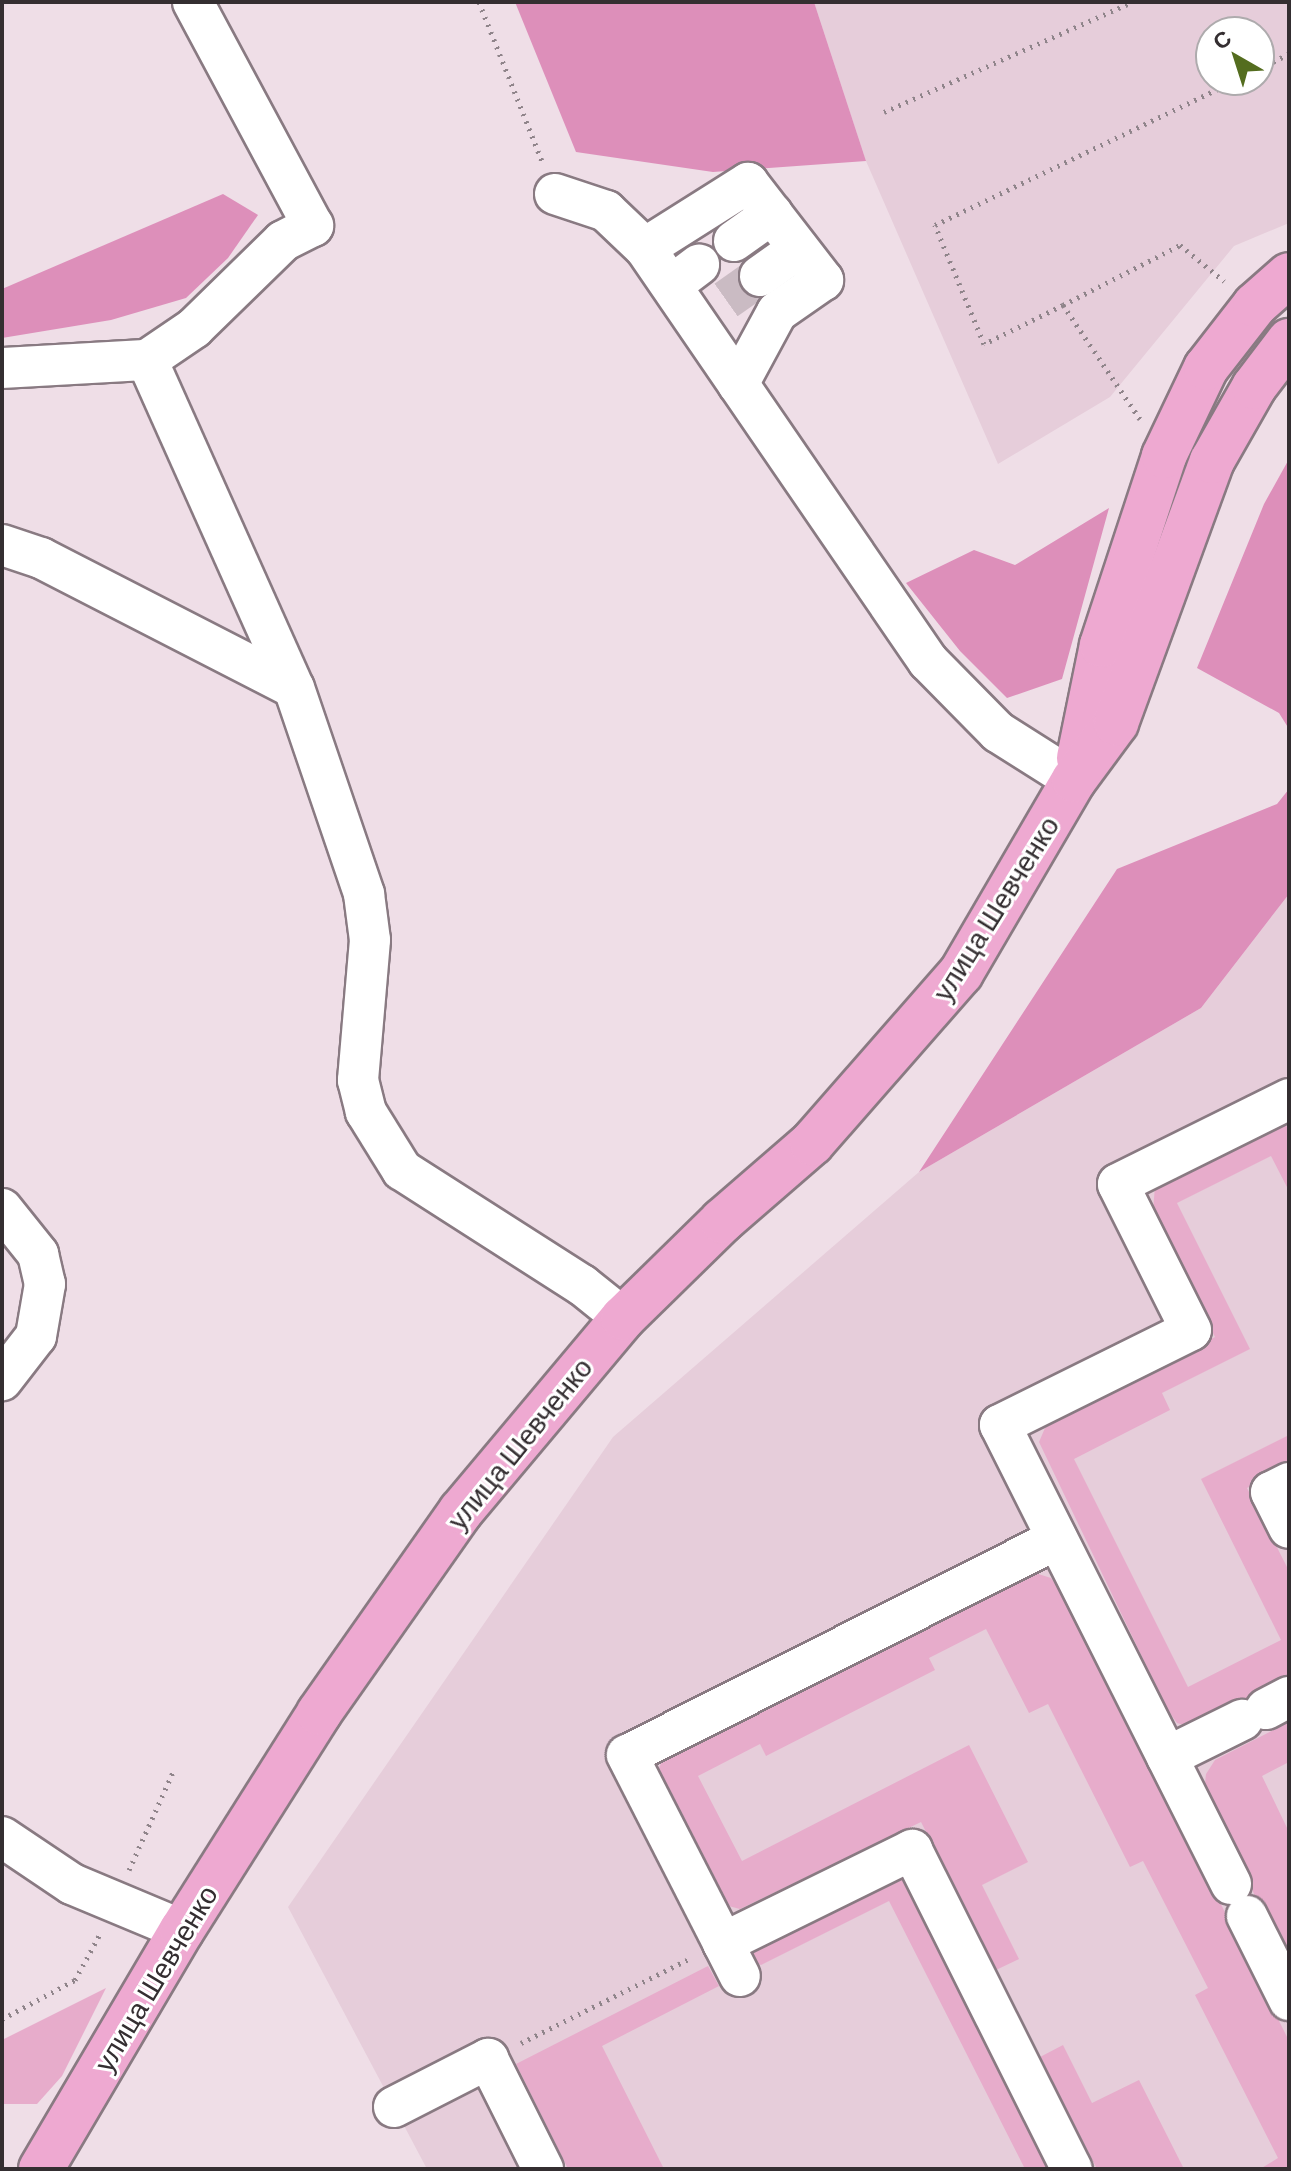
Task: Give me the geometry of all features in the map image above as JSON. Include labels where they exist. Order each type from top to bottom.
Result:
[{"type":"main road","points":[[1074,780],[1102,645],[1164,456],[1206,368],[1255,305],[1289,275]]},
{"type":"main road","points":[[1074,780],[1116,723],[1212,461],[1254,387],[1289,341]]},
{"type":"main road","name":"улица Шевченко","points":[[41,2169],[182,1930],[319,1713],[461,1511],[623,1318],[722,1221],[812,1143],[883,1068],[961,973],[1074,780]]},
{"type":"lane","points":[[2,368],[147,360],[194,328],[283,241],[313,226],[193,2]]},
{"type":"lane","points":[[645,248],[748,183],[823,280],[777,312],[738,384]]},
{"type":"lane","points":[[555,194],[606,211],[645,248],[686,275],[711,310],[738,384],[928,661],[998,732],[1074,780]]},
{"type":"lane","points":[[734,241],[772,214]]},
{"type":"lane","points":[[760,276],[798,249]]},
{"type":"lane","points":[[147,360],[294,688],[364,894],[370,940],[358,1080],[366,1112],[402,1170],[582,1285],[623,1318]]},
{"type":"lane","points":[[2,545],[41,558],[294,688]]},
{"type":"lane","points":[[1289,1099],[1118,1184],[1191,1330],[1000,1425],[1289,2000]]},
{"type":"lane","points":[[2,1209],[38,1254],[45,1284],[36,1336],[2,1380]]},
{"type":"lane","points":[[1289,1483],[1271,1492],[1289,1528]]},
{"type":"lane","points":[[1057,1539],[627,1755],[732,1959],[912,1850],[1072,2169]]},
{"type":"lane","points":[[1167,1757],[1266,1709]]},
{"type":"lane","points":[[2,1837],[72,1884],[182,1930]]},
{"type":"lane","points":[[394,2107],[488,2059],[543,2169]]},
{"type":"path","points":[[479,2],[555,194]]},
{"type":"path","points":[[884,112],[1132,2]]},
{"type":"path","points":[[1203,96],[935,225],[984,344],[1180,245],[1255,305]]},
{"type":"path","points":[[1063,305],[1164,456]]},
{"type":"path","points":[[488,2059],[732,1959]]},
{"type":"shaded area","points":[[515,2],[814,2],[866,161],[713,172],[576,152]]},
{"type":"shaded area","points":[[814,2],[1289,2],[1289,223],[1234,246],[1110,397],[998,464],[866,161]]},
{"type":"shaded area","points":[[223,194],[258,215],[228,258],[186,298],[111,320],[2,338],[2,289]]},
{"type":"shaded area","points":[[1289,459],[1289,729],[1279,713],[1197,668],[1264,504]]},
{"type":"shaded area","points":[[1109,508],[1062,679],[1007,698],[960,651],[906,583],[974,550],[1015,565]]},
{"type":"shaded area","points":[[1289,789],[1289,894],[1201,1008],[919,1172],[1117,869],[1277,804]]},
{"type":"shaded area","points":[[1289,894],[1289,2169],[427,2169],[288,1907],[613,1437],[919,1172],[1201,1008]]},
{"type":"shaded area","points":[[1278,1124],[1289,1127],[1289,1191],[1271,1156],[1177,1203],[1250,1349],[1162,1393],[1170,1410],[1074,1459],[1188,1687],[1281,1640],[1201,1479],[1289,1435],[1289,1467],[1247,1488],[1289,1571],[1289,1680],[1191,1727],[1177,1723],[1167,1709],[1039,1442],[1045,1428],[1060,1416],[1215,1337],[1153,1211],[1155,1186]]},
{"type":"shaded area","points":[[1035,1573],[1051,1578],[1076,1613],[1289,2041],[1289,2169],[1260,2169],[1278,2158],[1195,1995],[1208,1988],[1143,1861],[1130,1867],[1048,1704],[1029,1713],[986,1629],[929,1658],[935,1670],[766,1756],[760,1744],[698,1776],[742,1861],[969,1745],[1028,1862],[982,1885],[1019,1959],[996,1970],[921,1822],[740,1909],[721,1904],[657,1773],[662,1761],[680,1749]]},
{"type":"shaded area","points":[[1287,1723],[1289,1762],[1262,1776],[1289,1832],[1289,1964],[1204,1793],[1206,1774],[1215,1760]]},
{"type":"shaded area","points":[[887,1877],[901,1879],[915,1890],[1050,2169],[1025,2169],[889,1901],[761,1965],[746,1958],[754,1943]]},
{"type":"shaded area","points":[[708,1966],[719,1986],[602,2046],[664,2169],[568,2169],[516,2064]]},
{"type":"shaded area","points":[[106,1988],[62,2076],[37,2104],[2,2104],[2,2040]]},
{"type":"shaded area","points":[[1063,2045],[1092,2103],[1139,2080],[1184,2169],[1097,2169],[1040,2057]]},
{"type":"tunnel","points":[[726,300],[760,276]]}]
